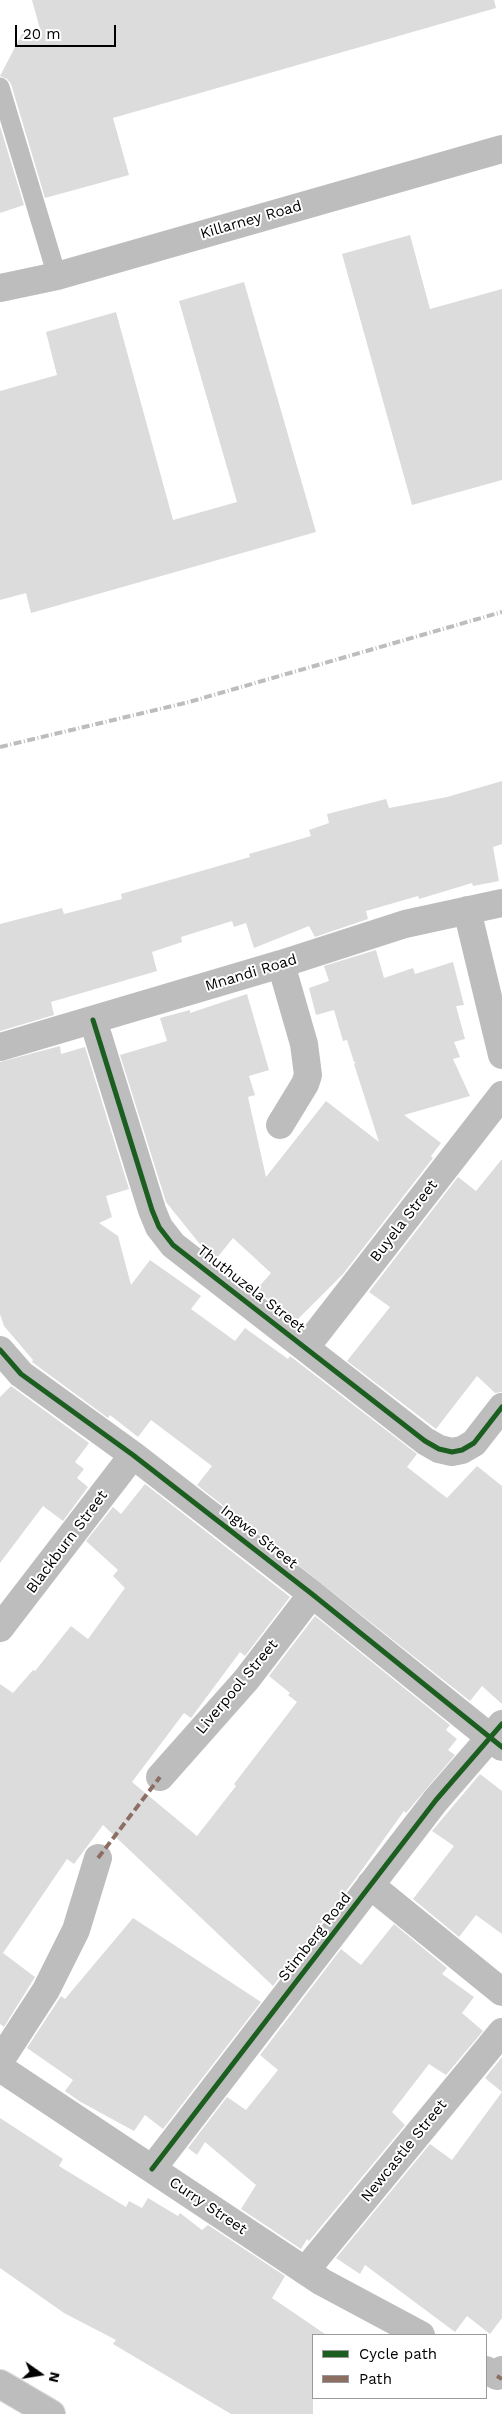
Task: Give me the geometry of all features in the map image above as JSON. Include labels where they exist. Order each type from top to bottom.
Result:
[{"type":"main road","name":"Killarney Road","points":[[0,288],[57,276],[502,149]]},
{"type":"main road","name":"Mnandi Road","points":[[0,1047],[281,964],[405,924],[502,903]]},
{"type":"main road","points":[[467,910],[502,1055]]},
{"type":"main road","points":[[280,1125],[305,1084],[308,1075],[304,1044],[281,964]]},
{"type":"main road","name":"Thuthuzela Street","points":[[93,1020],[159,1227],[173,1245],[425,1441],[439,1449],[452,1452],[462,1450],[474,1442],[502,1408]]},
{"type":"main road","name":"Buyela Street","points":[[306,1347],[502,1095]]},
{"type":"main road","name":"Ingwe Street","points":[[0,1350],[21,1374],[133,1456],[498,1737]]},
{"type":"main road","name":"Blackburn Street","points":[[0,1628],[133,1456]]},
{"type":"main road","name":"Liverpool Street","points":[[160,1777],[246,1680],[312,1594]]},
{"type":"main road","name":"Stimberg Road","points":[[152,2169],[436,1800],[498,1737]]},
{"type":"main road","points":[[0,2061],[46,1990],[76,1930],[98,1858]]},
{"type":"main road","points":[[370,1885],[502,1992]]},
{"type":"main road","name":"Newcastle Street","points":[[305,2271],[502,2032]]},
{"type":"main road","name":"Curry Street","points":[[0,2068],[305,2271],[419,2334]]},
{"type":"main road","points":[[487,2371],[497,2376],[502,2370]]},
{"type":"main road","points":[[0,2384],[51,2414]]},
{"type":"lane","points":[[0,87],[57,276]]},
{"type":"building","points":[[32,0],[494,0],[496,8],[113,118],[129,175],[45,198],[11,84],[7,79],[0,76],[22,34],[40,29]]},
{"type":"building","points":[[0,126],[24,205],[0,213]]},
{"type":"building","points":[[410,235],[430,309],[502,289],[502,480],[412,505],[342,254]]},
{"type":"building","points":[[244,282],[316,532],[31,613],[26,593],[0,600],[0,391],[57,375],[46,332],[116,312],[173,520],[237,502],[179,301]]},
{"type":"building","points":[[502,781],[502,844],[493,847],[499,881],[473,886],[472,883],[419,899],[418,896],[366,911],[368,919],[315,937],[309,926],[254,948],[246,923],[234,927],[232,921],[181,937],[182,942],[152,952],[157,971],[51,1002],[54,1015],[0,1031],[0,924],[62,908],[64,914],[122,899],[121,894],[250,857],[249,854],[311,836],[309,830],[329,823],[327,814],[386,799],[389,808],[447,797]]},
{"type":"building","points":[[376,950],[384,978],[413,968],[415,974],[453,962],[464,1005],[456,1006],[465,1039],[454,1042],[460,1057],[453,1059],[470,1096],[404,1115],[441,1143],[431,1156],[433,1158],[343,1274],[296,1321],[256,1290],[271,1273],[233,1238],[216,1259],[203,1248],[166,1202],[120,1055],[167,1041],[160,1018],[190,1010],[190,1013],[247,994],[269,1070],[249,1076],[255,1095],[248,1097],[266,1177],[326,1101],[379,1142],[354,1064],[356,1062],[354,1062],[347,1040],[343,1041],[334,1010],[316,1015],[309,988],[329,981],[324,966]]},
{"type":"building","points":[[60,1046],[61,1054],[85,1047],[129,1189],[106,1196],[112,1217],[99,1223],[118,1236],[131,1285],[150,1260],[201,1296],[191,1309],[235,1341],[245,1328],[288,1359],[290,1356],[417,1454],[407,1467],[447,1498],[477,1466],[502,1486],[502,1704],[482,1686],[470,1701],[197,1485],[212,1466],[151,1420],[138,1437],[110,1415],[108,1418],[32,1362],[33,1360],[4,1326],[0,1314],[0,1062]]},
{"type":"building","points":[[502,1159],[502,1392],[495,1393],[477,1376],[436,1429],[347,1361],[390,1307],[369,1292],[458,1177],[476,1191]]},
{"type":"building","points":[[11,1386],[89,1443],[75,1462],[84,1469],[77,1478],[88,1487],[63,1521],[43,1506],[0,1563],[0,1397]]},
{"type":"building","points":[[145,1484],[290,1597],[245,1656],[240,1652],[191,1718],[184,1713],[132,1782],[197,1836],[297,1702],[288,1695],[290,1693],[269,1676],[315,1616],[450,1725],[446,1730],[457,1739],[448,1750],[455,1755],[406,1813],[404,1811],[356,1878],[273,1986],[103,1825],[74,1864],[67,1859],[3,1953],[35,1977],[4,2027],[0,2024],[0,1684],[13,1693],[33,1670],[35,1671],[71,1626],[88,1639],[125,1588],[113,1576],[118,1570],[86,1541],[113,1507],[121,1514]]},
{"type":"building","points":[[480,1774],[502,1791],[502,1934],[476,1915],[459,1937],[413,1899],[454,1846],[432,1831]]},
{"type":"building","points":[[133,1918],[261,2002],[163,2129],[145,2115],[134,2131],[79,2101],[65,2091],[73,2080],[27,2048],[61,1996],[65,1999]]},
{"type":"building","points":[[394,1924],[447,1968],[442,1974],[474,1997],[462,2013],[483,2031],[446,2075],[429,2064],[392,2112],[405,2125],[309,2241],[307,2239],[301,2249],[241,2209],[256,2185],[205,2142],[197,2155],[188,2148],[227,2097],[246,2110],[278,2070],[260,2055],[341,1949],[361,1965]]},
{"type":"building","points":[[502,2057],[502,2092],[485,2078]]},
{"type":"building","points":[[502,2092],[502,2318],[490,2334],[467,2316],[455,2332],[365,2265],[360,2274],[336,2258],[430,2144],[452,2160]]},
{"type":"building","points":[[0,2118],[63,2159],[59,2166],[126,2207],[129,2201],[142,2208],[148,2198],[178,2216],[180,2213],[202,2230],[208,2225],[285,2276],[272,2298],[325,2334],[312,2334],[313,2414],[231,2414],[113,2344],[116,2340],[64,2313],[0,2268]]},
{"type":"railway","points":[[0,747],[189,702],[502,612]]},
{"type":"marked path","points":[[98,1858],[160,1777]]},
{"type":"marked path","points":[[497,2376],[502,2379]]},
{"type":"cycle path","points":[[93,1020],[152,1210],[159,1227],[173,1245],[425,1441],[439,1449],[452,1452],[462,1450],[474,1443],[502,1407]]},
{"type":"cycle path","points":[[0,1350],[21,1374],[133,1455],[312,1594],[502,1747]]},
{"type":"cycle path","points":[[152,2169],[436,1800],[502,1724]]}]
